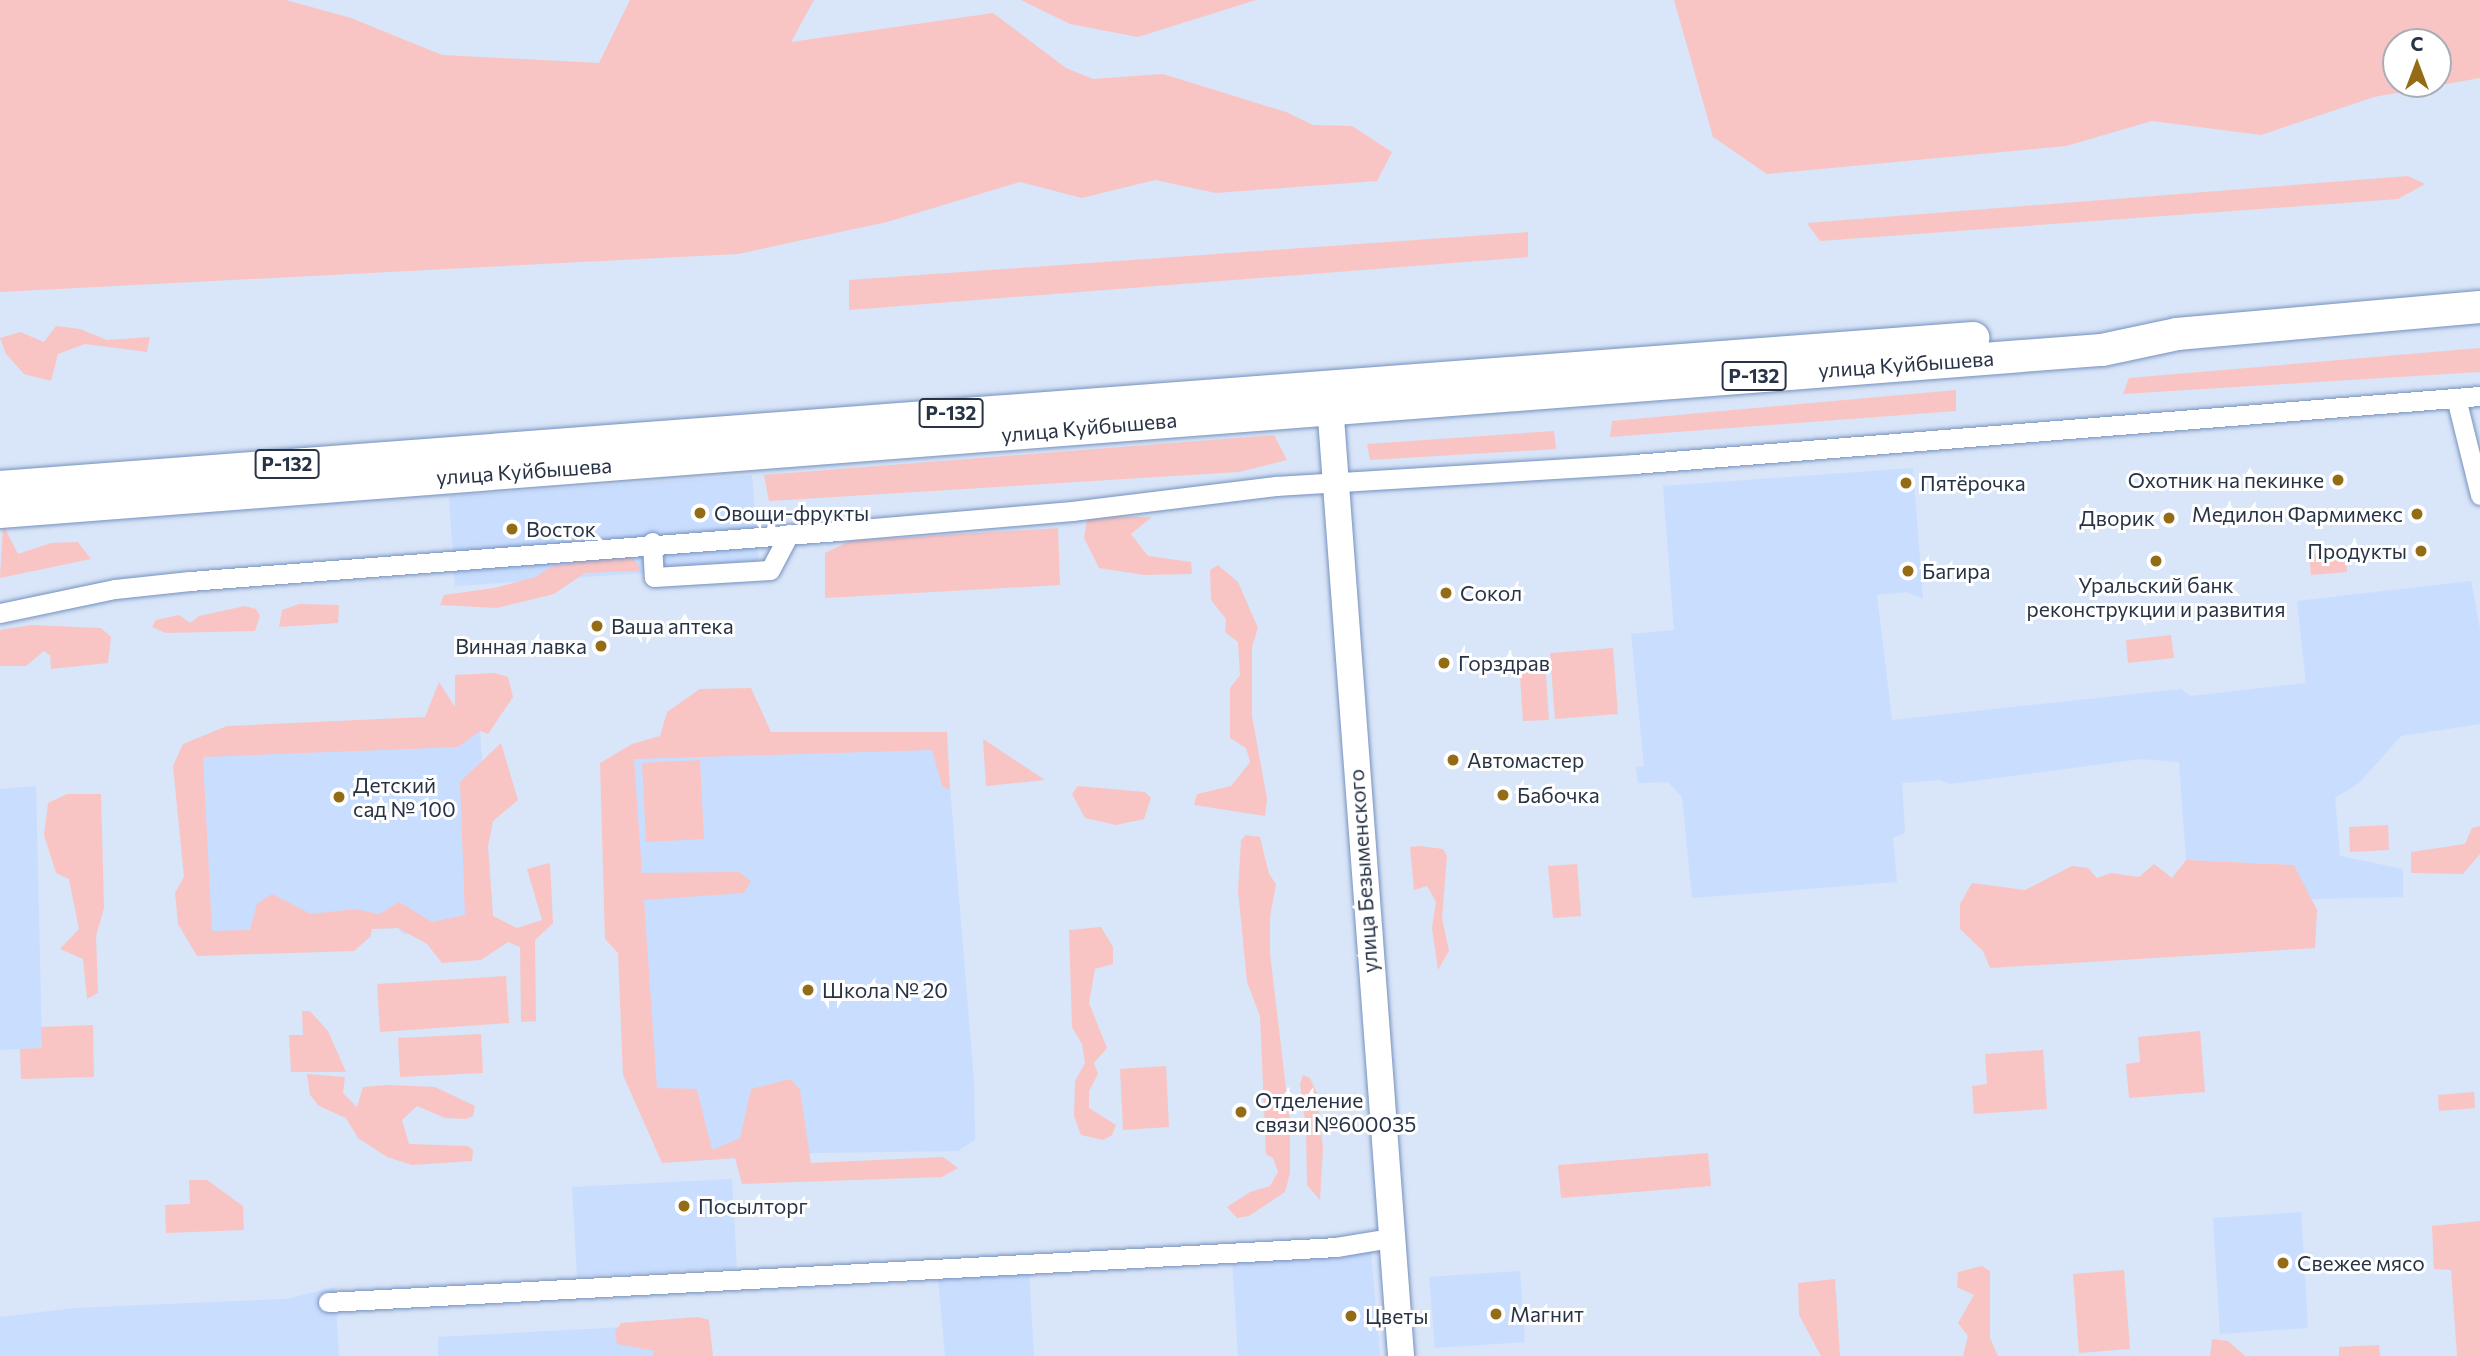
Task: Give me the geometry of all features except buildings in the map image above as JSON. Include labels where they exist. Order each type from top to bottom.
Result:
[{"type":"highway","name":"улица Куйбышева","points":[[0,512],[2098,329],[2177,334],[2480,307]]},
{"type":"highway","name":"улица Куйбышева","points":[[0,487],[1329,397]]},
{"type":"main road","name":"улица Безыменского","points":[[1329,397],[1401,1356]]},
{"type":"street","points":[[0,613],[115,589],[190,581],[652,542],[789,534],[1336,482],[1634,464],[2480,396]]},
{"type":"street","points":[[2456,398],[2480,495]]},
{"type":"street","points":[[652,542],[654,577],[770,570],[789,534]]},
{"type":"street","points":[[328,1302],[1326,1247],[1391,1238]]},
{"type":"shaded area","points":[[0,0],[286,0],[351,18],[442,55],[599,63],[630,0],[814,0],[791,42],[993,13],[1066,68],[1093,79],[1163,74],[1286,112],[1313,125],[1352,126],[1392,152],[1377,181],[1216,193],[1155,180],[1082,198],[1020,182],[887,222],[738,254],[0,292]]},
{"type":"shaded area","points":[[1021,0],[1256,0],[1138,37],[1070,24]]},
{"type":"shaded area","points":[[1674,0],[2480,0],[2480,78],[2452,83],[2452,28],[2382,28],[2382,96],[2261,135],[2152,121],[2066,146],[1767,174],[1713,137]]},
{"type":"shaded area","points":[[2408,176],[2425,184],[2398,199],[1820,241],[1807,223]]},
{"type":"shaded area","points":[[1528,232],[1528,257],[849,310],[849,280]]},
{"type":"shaded area","points":[[56,326],[80,329],[107,340],[150,337],[147,352],[85,344],[58,354],[51,381],[24,374],[6,354],[0,338],[20,332],[44,342]]},
{"type":"shaded area","points":[[2480,348],[2480,372],[2123,394],[2129,378]]},
{"type":"shaded area","points":[[1956,390],[1956,411],[1610,437],[1612,421]]},
{"type":"shaded area","points":[[1554,431],[1556,449],[1370,460],[1367,444]]},
{"type":"shaded area","points":[[1274,435],[1287,460],[1239,472],[769,501],[764,475]]},
{"type":"shaded area","points":[[1913,468],[1923,599],[1907,592],[1877,595],[1892,720],[2181,689],[2191,696],[2306,683],[2297,601],[2471,581],[2480,629],[2480,724],[2401,736],[2359,783],[2335,798],[2340,856],[2403,869],[2403,897],[2310,899],[2294,865],[2186,860],[2179,762],[2141,759],[1950,784],[1940,780],[1902,783],[1905,833],[1893,838],[1897,882],[1692,898],[1682,797],[1668,782],[1638,783],[1636,767],[1644,766],[1631,634],[1674,630],[1663,486]]},
{"type":"shaded area","points":[[752,475],[759,565],[455,586],[449,496]]},
{"type":"shaded area","points":[[1092,516],[1152,517],[1131,534],[1148,556],[1191,562],[1192,574],[1144,575],[1099,568],[1084,538],[1087,519]]},
{"type":"shaded area","points":[[3,524],[18,554],[51,543],[78,542],[91,559],[0,578]]},
{"type":"shaded area","points":[[1058,528],[1060,585],[825,598],[825,553],[850,541]]},
{"type":"shaded area","points":[[2345,551],[2347,572],[2311,575],[2309,555]]},
{"type":"shaded area","points":[[618,553],[632,558],[640,567],[638,571],[585,573],[554,594],[497,608],[440,605],[444,595],[494,588],[535,577],[551,567]]},
{"type":"shaded area","points":[[1218,565],[1238,582],[1258,628],[1252,647],[1252,716],[1267,799],[1265,816],[1194,805],[1197,794],[1231,786],[1250,762],[1246,748],[1230,738],[1230,688],[1240,675],[1238,642],[1225,632],[1226,619],[1211,600],[1210,570]]},
{"type":"shaded area","points":[[299,604],[339,605],[338,623],[279,627],[282,610]]},
{"type":"shaded area","points":[[245,606],[256,609],[260,616],[255,631],[166,633],[152,627],[156,620],[179,615],[190,623],[199,616]]},
{"type":"shaded area","points":[[31,625],[101,628],[111,637],[108,663],[51,669],[50,655],[44,651],[26,666],[0,666],[0,630]]},
{"type":"shaded area","points":[[2171,635],[2174,658],[2128,663],[2126,640]]},
{"type":"shaded area","points":[[1613,648],[1618,714],[1555,719],[1550,653]]},
{"type":"shaded area","points":[[1545,661],[1549,720],[1523,721],[1519,663]]},
{"type":"shaded area","points":[[495,673],[508,677],[513,697],[488,734],[480,731],[458,747],[203,757],[212,931],[250,930],[257,904],[272,894],[311,914],[355,909],[379,914],[399,902],[432,922],[465,915],[460,782],[501,743],[518,800],[493,821],[488,847],[493,916],[517,928],[542,920],[527,869],[550,863],[553,923],[535,940],[536,1021],[521,1022],[520,947],[508,942],[481,960],[442,963],[427,944],[398,928],[372,929],[370,937],[354,951],[197,956],[178,924],[175,893],[184,877],[173,766],[183,744],[227,726],[425,717],[439,682],[455,707],[455,675]]},
{"type":"shaded area","points":[[751,688],[771,732],[947,732],[950,790],[942,786],[932,750],[634,759],[642,873],[739,872],[751,881],[744,893],[644,900],[657,1088],[697,1089],[712,1150],[740,1138],[751,1089],[790,1079],[800,1090],[811,1163],[943,1157],[958,1168],[942,1177],[742,1184],[735,1158],[662,1163],[623,1075],[618,953],[605,939],[600,763],[632,744],[660,736],[667,712],[700,689]]},
{"type":"shaded area","name":"Детский сад № 100","points":[[480,731],[494,931],[404,934],[398,928],[372,929],[370,937],[201,946],[190,747]]},
{"type":"shaded area","name":"Школа № 20","points":[[946,738],[974,1081],[975,1140],[958,1151],[817,1153],[662,1163],[633,753]]},
{"type":"shaded area","points":[[983,739],[1045,780],[986,786]]},
{"type":"shaded area","points":[[700,760],[704,839],[646,842],[642,763]]},
{"type":"shaded area","points":[[36,786],[42,1048],[0,1050],[0,789]]},
{"type":"shaded area","points":[[1078,786],[1145,792],[1151,798],[1144,819],[1116,825],[1085,818],[1072,794]]},
{"type":"shaded area","points":[[67,794],[101,794],[104,908],[96,936],[98,993],[87,999],[83,959],[60,949],[79,929],[69,879],[56,873],[44,835],[48,803]]},
{"type":"shaded area","points":[[2388,825],[2389,850],[2350,852],[2349,827]]},
{"type":"shaded area","points":[[2480,826],[2480,854],[2463,874],[2411,873],[2411,852],[2465,844],[2472,828]]},
{"type":"shaded area","points":[[1246,835],[1260,837],[1269,874],[1276,884],[1270,917],[1270,953],[1290,1122],[1290,1173],[1285,1192],[1249,1216],[1237,1218],[1227,1207],[1250,1192],[1270,1186],[1278,1172],[1273,1158],[1266,1154],[1260,1016],[1247,982],[1238,891],[1241,840]]},
{"type":"shaded area","points":[[1410,847],[1443,849],[1447,856],[1442,918],[1449,951],[1438,970],[1432,928],[1436,902],[1427,886],[1414,890]]},
{"type":"shaded area","points":[[2186,860],[2294,865],[2317,910],[2315,948],[1990,968],[1983,951],[1960,929],[1960,904],[1972,883],[2025,890],[2072,866],[2088,868],[2097,878],[2111,873],[2139,877],[2154,864],[2172,878]]},
{"type":"shaded area","points":[[1577,864],[1581,916],[1553,918],[1548,866]]},
{"type":"shaded area","points":[[1101,927],[1113,947],[1113,964],[1095,969],[1089,1003],[1107,1048],[1094,1063],[1098,1074],[1089,1091],[1089,1108],[1116,1125],[1112,1135],[1103,1140],[1081,1135],[1074,1116],[1075,1081],[1085,1063],[1082,1044],[1072,1027],[1069,930]]},
{"type":"shaded area","points":[[506,976],[509,1023],[380,1032],[377,984]]},
{"type":"shaded area","points":[[302,1011],[310,1011],[328,1031],[346,1072],[291,1072],[289,1035],[303,1035]]},
{"type":"shaded area","points":[[93,1025],[94,1077],[21,1079],[20,1049],[42,1048],[41,1027]]},
{"type":"shaded area","points":[[2200,1031],[2205,1092],[2129,1098],[2126,1064],[2140,1062],[2138,1037]]},
{"type":"shaded area","points":[[481,1034],[483,1073],[400,1077],[398,1038]]},
{"type":"shaded area","points":[[2043,1050],[2047,1109],[1974,1114],[1972,1086],[1987,1084],[1985,1054]]},
{"type":"shaded area","points":[[1166,1066],[1169,1127],[1123,1130],[1120,1069]]},
{"type":"shaded area","points":[[307,1074],[345,1077],[343,1093],[357,1107],[363,1087],[388,1085],[435,1087],[475,1106],[473,1116],[466,1119],[445,1118],[417,1106],[402,1120],[409,1144],[468,1146],[473,1150],[472,1161],[412,1165],[387,1157],[358,1138],[346,1118],[319,1106],[310,1095]]},
{"type":"shaded area","points":[[1303,1075],[1310,1078],[1317,1093],[1323,1148],[1320,1200],[1307,1185],[1306,1128],[1300,1084]]},
{"type":"shaded area","points":[[2474,1092],[2475,1108],[2439,1111],[2438,1095]]},
{"type":"shaded area","points":[[1708,1153],[1711,1186],[1561,1198],[1558,1165]]},
{"type":"shaded area","points":[[732,1179],[737,1268],[577,1276],[572,1187]]},
{"type":"shaded area","points":[[189,1180],[207,1180],[243,1206],[244,1230],[166,1233],[165,1205],[190,1204]]},
{"type":"shaded area","points":[[2301,1212],[2308,1328],[2220,1334],[2213,1218]]},
{"type":"shaded area","points":[[2480,1221],[2480,1356],[2457,1356],[2451,1270],[2434,1269],[2432,1226]]},
{"type":"shaded area","points":[[1371,1251],[1380,1356],[1238,1356],[1232,1257]]},
{"type":"shaded area","points":[[1982,1266],[1990,1271],[1990,1338],[1998,1356],[1963,1356],[1968,1336],[1958,1323],[1974,1295],[1957,1287],[1958,1272]]},
{"type":"shaded area","points":[[2124,1270],[2130,1349],[2079,1353],[2073,1274]]},
{"type":"shaded area","points":[[1029,1271],[1034,1356],[945,1356],[938,1277]]},
{"type":"shaded area","points":[[1520,1271],[1525,1342],[1435,1348],[1429,1277]]},
{"type":"shaded area","points":[[1835,1279],[1840,1356],[1821,1356],[1799,1315],[1798,1283]]},
{"type":"shaded area","points":[[335,1287],[339,1356],[0,1356],[0,1317],[75,1308],[286,1299]]},
{"type":"shaded area","points":[[698,1317],[709,1320],[713,1356],[652,1356],[655,1351],[617,1344],[615,1332],[621,1323]]},
{"type":"shaded area","points":[[701,1323],[703,1356],[438,1356],[438,1337]]},
{"type":"shaded area","points":[[2212,1339],[2228,1341],[2245,1356],[2210,1356]]},
{"type":"shaded area","points":[[2379,1345],[2380,1356],[2339,1356],[2339,1347]]},
{"type":"place","name":"Охотник на пекинке","points":[[2338,480]]},
{"type":"place","name":"Пятёрочка","points":[[1906,483]]},
{"type":"place","name":"Овощи-фрукты","points":[[700,513]]},
{"type":"place","name":"Медилон Фармимекс","points":[[2417,514]]},
{"type":"place","name":"Дворик","points":[[2169,518]]},
{"type":"place","name":"Восток","points":[[512,529]]},
{"type":"place","name":"Продукты","points":[[2421,551]]},
{"type":"place","name":"Уральский банк реконструкции и развития","points":[[2156,561]]},
{"type":"place","name":"Багира","points":[[1908,571]]},
{"type":"place","name":"Сокол","points":[[1446,593]]},
{"type":"place","name":"Ваша аптека","points":[[597,626]]},
{"type":"place","name":"Винная лавка","points":[[601,646]]},
{"type":"place","name":"Горздрав","points":[[1444,663]]},
{"type":"place","name":"Автомастер","points":[[1453,760]]},
{"type":"place","name":"Бабочка","points":[[1503,795]]},
{"type":"place","name":"Детский сад № 100","points":[[339,797]]},
{"type":"place","name":"Школа № 20","points":[[808,990]]},
{"type":"place","name":"Отделение связи №600035","points":[[1241,1112]]},
{"type":"place","name":"Посылторг","points":[[684,1206]]},
{"type":"place","name":"Свежее мясо","points":[[2283,1263]]},
{"type":"place","name":"Магнит","points":[[1496,1314]]},
{"type":"place","name":"Цветы","points":[[1351,1316]]}]
